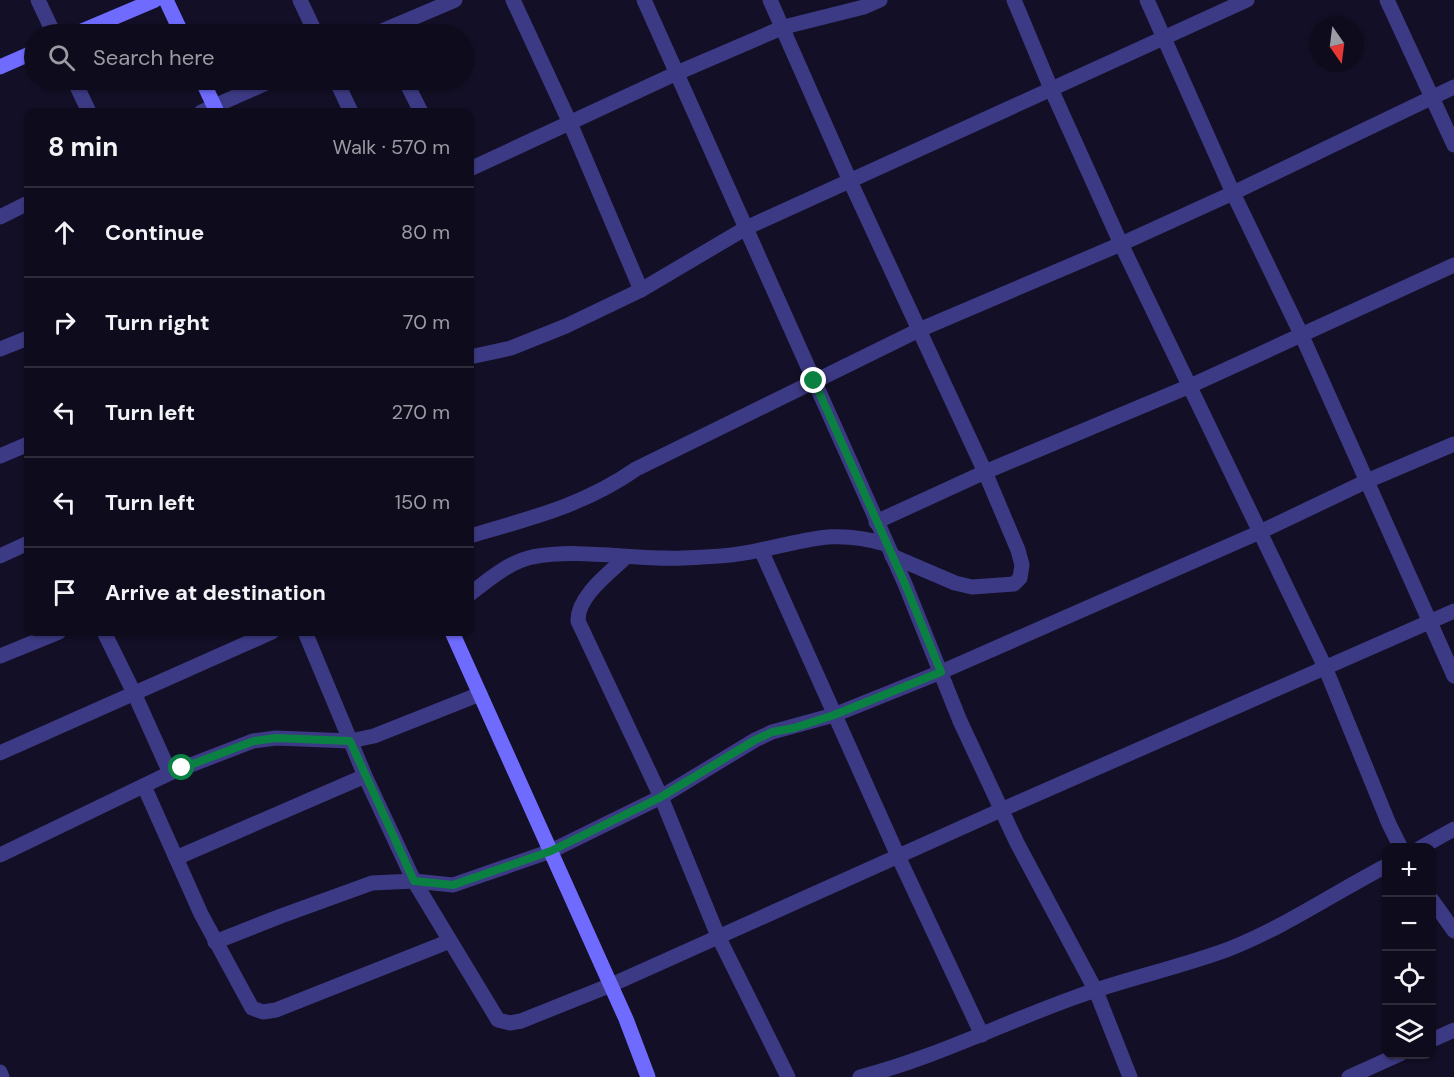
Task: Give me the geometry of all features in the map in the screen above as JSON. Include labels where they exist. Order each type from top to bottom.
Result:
[{"type":"street","points":[[38,0],[49,24]]},
{"type":"street","points":[[98,24],[154,0]]},
{"type":"street","points":[[166,0],[177,24]]},
{"type":"street","points":[[300,0],[311,24]]},
{"type":"street","points":[[402,24],[455,0]]},
{"type":"street","points":[[513,0],[570,123],[641,290]]},
{"type":"street","points":[[644,0],[905,584],[960,721],[1001,810],[1066,939],[1096,991],[1130,1077]]},
{"type":"street","points":[[474,591],[511,565],[530,558],[562,553],[626,558],[733,555],[817,538],[841,536],[862,537],[956,583],[972,587],[1014,584],[1020,578],[1022,566],[1018,550],[985,472],[849,180],[771,0]]},
{"type":"street","points":[[474,167],[677,73],[784,27],[864,7],[880,0]]},
{"type":"street","points":[[1014,0],[1120,244],[1325,667],[1384,814],[1398,843]]},
{"type":"street","points":[[1147,0],[1233,193],[1302,336],[1454,676]]},
{"type":"street","points":[[474,356],[511,348],[566,326],[641,290],[746,228],[1052,91],[1247,0]]},
{"type":"street","points":[[1388,0],[1454,145]]},
{"type":"street","points":[[0,67],[24,56]]},
{"type":"street","points":[[474,535],[552,513],[599,492],[636,469],[919,330],[1233,193],[1454,87]]},
{"type":"street","points":[[79,90],[87,108]]},
{"type":"street","points":[[205,90],[209,108]]},
{"type":"street","points":[[214,108],[252,90]]},
{"type":"street","points":[[341,90],[349,108]]},
{"type":"street","points":[[410,90],[419,108]]},
{"type":"street","points":[[0,217],[24,205]]},
{"type":"street","points":[[876,522],[985,472],[1190,386],[1454,265]]},
{"type":"street","points":[[0,349],[24,340]]},
{"type":"street","points":[[215,942],[372,883],[414,881],[453,885],[551,851],[661,797],[772,732],[794,728],[834,715],[941,672],[1454,444]]},
{"type":"street","points":[[0,456],[24,446]]},
{"type":"street","points":[[0,556],[24,545]]},
{"type":"street","points":[[761,550],[898,856],[982,1035]]},
{"type":"street","points":[[626,558],[596,585],[582,603],[578,612],[578,621],[661,797],[718,936],[788,1077]]},
{"type":"street","points":[[307,636],[365,776],[414,881],[498,1020],[510,1023],[521,1021],[611,985],[1454,610]]},
{"type":"street","points":[[0,657],[50,636]]},
{"type":"street","points":[[106,636],[170,773]]},
{"type":"street","points":[[0,753],[263,636]]},
{"type":"street","points":[[454,636],[611,985],[648,1077]]},
{"type":"street","points":[[0,855],[170,773],[254,741],[276,738],[350,741],[374,736],[480,694]]},
{"type":"street","points":[[176,858],[365,776]]},
{"type":"street","points":[[144,786],[215,942],[252,1008],[263,1012],[276,1010],[450,941]]},
{"type":"street","points":[[1429,843],[1454,829]]},
{"type":"street","points":[[860,1077],[904,1064],[982,1035],[1075,997],[1248,941],[1382,868]]},
{"type":"street","points":[[1436,907],[1454,931]]},
{"type":"street","points":[[1436,1038],[1454,1030]]},
{"type":"street","points":[[1349,1077],[1389,1059]]},
{"type":"street","points":[[0,1072],[2,1077]]},
{"type":"route","points":[[182,768],[254,741],[276,738],[350,741],[414,881],[453,885],[551,851],[661,797],[709,766],[772,732],[794,728],[834,715],[941,672],[905,584],[814,381]]}]
